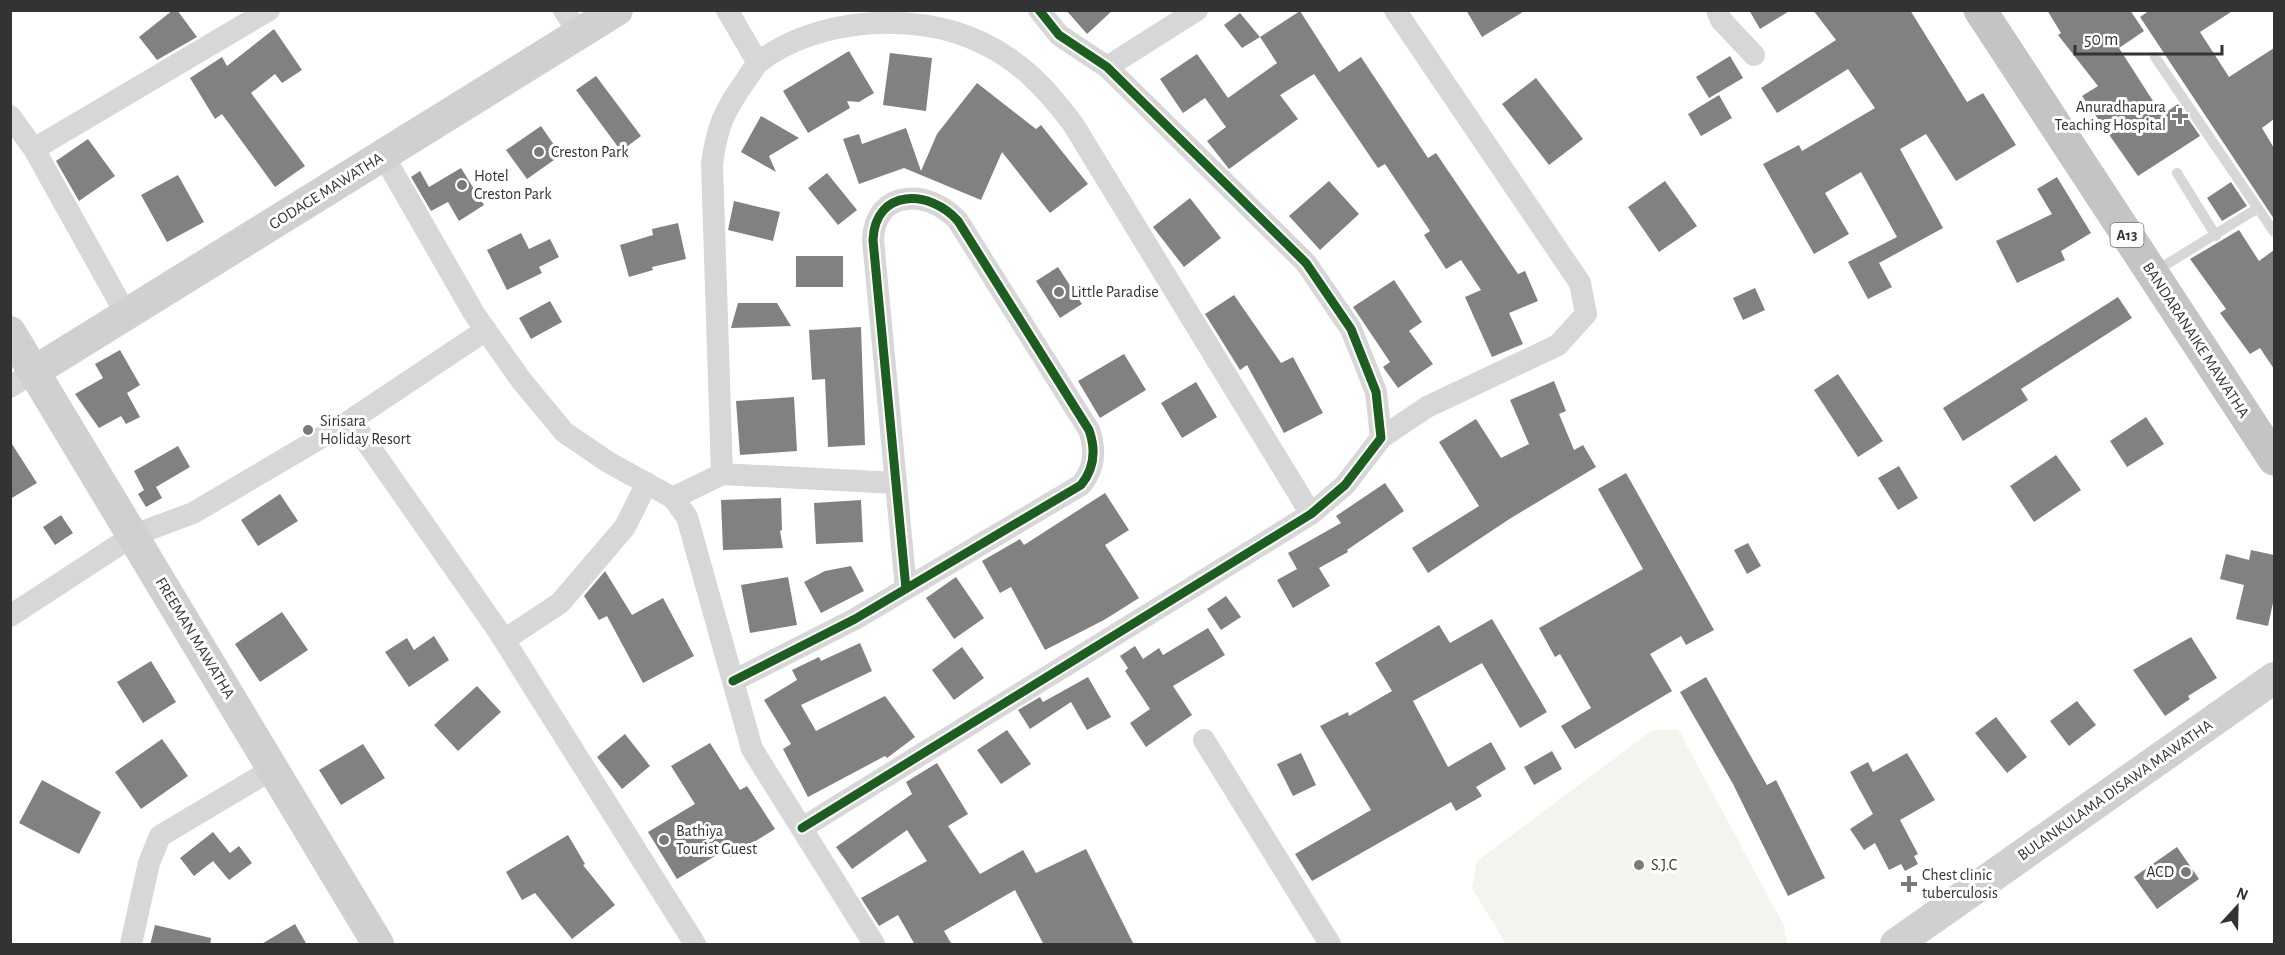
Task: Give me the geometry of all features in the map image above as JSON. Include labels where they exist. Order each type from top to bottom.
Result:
[{"type":"highway","name":"BANDARANAIKE MAWATHA","points":[[1980,10],[2274,459]]},
{"type":"street","points":[[34,149],[269,10]]},
{"type":"street","name":"GODAGE MAWATHA","points":[[23,379],[383,155],[571,22],[617,10]]},
{"type":"street","points":[[727,10],[758,63]]},
{"type":"street","points":[[1039,10],[1059,35],[1107,67],[1306,262],[1351,329],[1376,392],[1381,438]]},
{"type":"street","points":[[1107,67],[1197,10]]},
{"type":"street","points":[[802,828],[1311,514],[1345,485],[1381,438],[1427,407],[1558,345],[1586,314],[1580,283],[1395,10]]},
{"type":"street","points":[[1718,10],[1721,20],[1754,55]]},
{"type":"street","points":[[722,474],[712,164],[716,138],[725,111],[758,63],[802,38],[863,22],[902,22],[945,30],[977,40],[1011,60],[1046,88],[1073,124],[1311,514]]},
{"type":"street","points":[[10,116],[34,149],[126,314]]},
{"type":"street","points":[[383,155],[486,330],[520,380],[564,432],[600,457],[674,498],[687,517],[752,749],[874,945]]},
{"type":"street","points":[[733,681],[855,619],[906,589],[1082,485],[1087,478],[1094,454],[1089,430],[958,221],[942,206],[915,198],[888,205],[876,219],[874,228],[906,589]]},
{"type":"street","points":[[10,616],[134,535],[193,513],[351,420],[486,330]]},
{"type":"street","name":"FREEMAN MAWATHA","points":[[10,332],[23,379],[134,535],[378,945]]},
{"type":"street","points":[[351,420],[504,640],[695,945]]},
{"type":"street","points":[[674,498],[722,474],[896,483]]},
{"type":"street","points":[[504,640],[560,603],[625,527],[647,483]]},
{"type":"street","name":"BULANKULAMA DISAWA MAWATHA","points":[[1896,945],[2274,678]]},
{"type":"street","points":[[1204,741],[1329,945]]},
{"type":"street","points":[[131,945],[149,862],[160,836],[273,769]]},
{"type":"lane","points":[[2156,57],[2274,232]]},
{"type":"lane","points":[[2177,173],[2216,236]]},
{"type":"lane","points":[[2153,273],[2258,208]]},
{"type":"shaded area","points":[[1678,729],[1784,926],[1787,944],[1506,944],[1472,888],[1477,861],[1653,730]]},
{"type":"building","points":[[173,10],[177,10],[197,37],[157,60],[139,37]]},
{"type":"building","points":[[1066,10],[1113,10],[1087,34]]},
{"type":"building","points":[[1466,10],[1526,10],[1482,37]]},
{"type":"building","points":[[1749,10],[1791,10],[1760,29]]},
{"type":"building","points":[[1813,10],[1910,10],[1967,102],[1983,93],[2016,145],[1956,181],[1926,134],[1900,149],[1943,228],[1879,263],[1892,287],[1868,299],[1848,262],[1897,237],[1861,172],[1825,193],[1849,234],[1814,254],[1763,164],[1799,145],[1802,151],[1875,108],[1848,69],[1777,113],[1761,88],[1836,40]]},
{"type":"building","points":[[2047,10],[2130,10],[2144,31],[2119,48],[2162,115],[2178,104],[2200,136],[2138,176],[2082,96],[2098,86],[2058,35],[2061,33]]},
{"type":"building","points":[[2150,10],[2234,10],[2200,32],[2229,77],[2274,48],[2274,119],[2262,128],[2274,148],[2274,219],[2140,17]]},
{"type":"building","points":[[1300,11],[1339,72],[1361,57],[1428,158],[1436,153],[1518,274],[1525,271],[1538,301],[1509,313],[1523,344],[1492,357],[1465,297],[1481,290],[1461,260],[1446,269],[1424,235],[1430,231],[1385,164],[1378,168],[1314,74],[1280,95],[1298,119],[1229,169],[1207,141],[1226,127],[1205,98],[1183,113],[1160,79],[1197,54],[1228,98],[1277,63],[1260,37]]},
{"type":"building","points":[[1240,13],[1260,37],[1242,48],[1224,25]]},
{"type":"building","points":[[274,29],[302,70],[282,83],[275,74],[251,93],[305,166],[275,187],[222,114],[215,119],[190,78],[222,57],[227,66]]},
{"type":"building","points":[[849,51],[874,93],[859,102],[847,101],[850,108],[808,133],[783,91]]},
{"type":"building","points":[[890,53],[932,58],[926,111],[883,105]]},
{"type":"building","points":[[1730,56],[1743,78],[1709,98],[1696,77]]},
{"type":"building","points":[[596,76],[641,136],[621,151],[576,90]]},
{"type":"building","points":[[1536,78],[1583,139],[1549,165],[1502,104]]},
{"type":"building","points":[[977,83],[1036,129],[1041,125],[1088,184],[1050,213],[1002,152],[981,200],[904,168],[859,184],[843,139],[859,134],[862,144],[906,128],[921,171],[937,134]]},
{"type":"building","points":[[1719,95],[1732,118],[1701,136],[1688,114]]},
{"type":"building","points":[[761,116],[799,138],[769,156],[776,172],[741,152]]},
{"type":"building","points":[[541,126],[561,155],[527,179],[506,150]]},
{"type":"building","points":[[88,139],[115,176],[79,201],[56,161]]},
{"type":"building","points":[[461,168],[484,205],[459,221],[448,202],[431,211],[411,177],[420,171],[429,187]]},
{"type":"building","points":[[827,173],[857,210],[838,225],[808,188]]},
{"type":"building","points":[[178,175],[204,222],[167,242],[141,195]]},
{"type":"building","points":[[2057,177],[2091,233],[2061,251],[2065,260],[2017,283],[1996,241],[2052,214],[2037,189]]},
{"type":"building","points":[[1329,181],[1359,214],[1320,250],[1289,216]]},
{"type":"building","points":[[1665,181],[1697,226],[1659,252],[1628,207]]},
{"type":"building","points":[[2231,182],[2247,206],[2222,221],[2207,198]]},
{"type":"building","points":[[1190,198],[1221,238],[1184,267],[1153,227]]},
{"type":"building","points":[[734,201],[780,212],[773,241],[728,230]]},
{"type":"building","points":[[678,223],[686,259],[652,267],[653,270],[629,277],[620,245],[653,235],[652,229]]},
{"type":"building","points":[[2239,230],[2259,261],[2274,250],[2274,369],[2260,348],[2250,354],[2220,313],[2226,309],[2190,259]]},
{"type":"building","points":[[521,233],[529,249],[550,239],[559,257],[539,267],[542,273],[507,290],[487,250]]},
{"type":"building","points":[[796,256],[843,256],[843,287],[796,287]]},
{"type":"building","name":"Little Paradise","points":[[1058,267],[1082,304],[1060,318],[1036,281]]},
{"type":"building","points":[[1394,280],[1422,322],[1409,331],[1433,364],[1398,388],[1383,367],[1390,362],[1353,307]]},
{"type":"building","points":[[1755,288],[1765,310],[1743,320],[1733,298]]},
{"type":"building","points":[[1234,295],[1281,363],[1293,357],[1323,413],[1284,433],[1247,365],[1240,370],[1205,314]]},
{"type":"building","points":[[2118,297],[2132,318],[2021,389],[2028,400],[1963,441],[1943,408]]},
{"type":"building","points":[[550,301],[562,322],[531,339],[519,318]]},
{"type":"building","points":[[738,303],[777,303],[791,326],[731,328]]},
{"type":"building","points":[[861,327],[865,445],[828,447],[825,379],[812,380],[809,330]]},
{"type":"building","points":[[120,350],[140,385],[127,393],[140,417],[126,424],[121,416],[99,428],[75,394],[103,378],[95,364]]},
{"type":"building","points":[[1124,354],[1146,390],[1100,418],[1078,381]]},
{"type":"building","points":[[1838,374],[1883,441],[1858,457],[1814,390]]},
{"type":"building","points":[[1554,381],[1566,411],[1559,414],[1574,450],[1583,445],[1596,467],[1511,518],[1428,573],[1412,548],[1479,506],[1439,442],[1476,419],[1501,458],[1529,444],[1510,400]]},
{"type":"building","points":[[1196,382],[1217,417],[1182,438],[1161,403]]},
{"type":"building","points":[[794,397],[797,451],[740,455],[736,401]]},
{"type":"building","points":[[2146,417],[2164,444],[2127,467],[2110,441]]},
{"type":"building","points":[[10,441],[37,483],[10,499]]},
{"type":"building","points":[[178,446],[190,467],[156,487],[162,498],[146,507],[138,494],[144,490],[134,471]]},
{"type":"building","points":[[2056,455],[2081,490],[2034,522],[2010,486]]},
{"type":"building","points":[[1899,466],[1918,498],[1898,510],[1878,478]]},
{"type":"building","points":[[1626,473],[1714,630],[1686,645],[1681,636],[1650,654],[1672,691],[1575,749],[1561,726],[1591,708],[1560,654],[1555,657],[1539,628],[1643,569],[1598,489]]},
{"type":"building","points":[[1385,483],[1404,511],[1347,550],[1348,552],[1319,568],[1330,586],[1293,608],[1277,580],[1297,569],[1288,553],[1341,523],[1336,516]]},
{"type":"building","points":[[1105,493],[1129,530],[1105,545],[1139,598],[1104,620],[1045,650],[1011,587],[1000,593],[982,561],[1020,539],[1024,545]]},
{"type":"building","points":[[280,494],[298,521],[258,546],[241,520]]},
{"type":"building","points":[[781,498],[782,530],[780,531],[783,548],[723,550],[721,500]]},
{"type":"building","points":[[861,500],[863,542],[816,544],[814,503]]},
{"type":"building","points":[[61,515],[73,533],[55,545],[43,527]]},
{"type":"building","points":[[1748,543],[1761,566],[1747,574],[1734,550]]},
{"type":"building","points":[[2251,550],[2274,555],[2274,598],[2268,626],[2236,619],[2244,585],[2220,579],[2226,554],[2249,560]]},
{"type":"building","points":[[851,566],[864,591],[821,613],[804,582],[825,571]]},
{"type":"building","points":[[605,571],[632,615],[663,598],[694,656],[643,683],[607,616],[599,620],[584,596]]},
{"type":"building","points":[[788,577],[797,625],[750,633],[741,585]]},
{"type":"building","points":[[956,577],[984,618],[954,639],[926,598]]},
{"type":"building","points":[[1226,596],[1241,617],[1221,630],[1207,609]]},
{"type":"building","points":[[282,612],[308,650],[260,682],[235,644]]},
{"type":"building","points":[[1492,619],[1547,712],[1520,728],[1482,663],[1413,701],[1448,767],[1491,742],[1506,769],[1476,787],[1482,796],[1456,811],[1451,802],[1312,881],[1295,854],[1371,810],[1320,726],[1348,712],[1349,716],[1392,691],[1375,663],[1439,625],[1450,643]]},
{"type":"building","points":[[1208,628],[1225,655],[1173,686],[1192,715],[1146,747],[1130,723],[1150,709],[1125,671],[1128,668],[1120,656],[1135,646],[1143,659],[1159,648],[1163,655]]},
{"type":"building","points":[[434,636],[449,660],[409,687],[385,652],[407,638],[414,650]]},
{"type":"building","points":[[2191,637],[2217,678],[2188,696],[2190,699],[2165,716],[2133,670]]},
{"type":"building","points":[[860,643],[872,671],[801,705],[816,731],[885,696],[915,737],[887,758],[885,756],[808,797],[783,749],[791,744],[764,700],[797,680],[792,670],[819,657],[821,661]]},
{"type":"building","points":[[962,647],[984,678],[954,700],[932,670]]},
{"type":"building","points":[[151,661],[176,702],[143,723],[117,682]]},
{"type":"building","points":[[1088,677],[1111,717],[1087,730],[1071,702],[1030,729],[1018,710],[1040,697],[1043,702]]},
{"type":"building","points":[[1706,677],[1767,785],[1776,780],[1825,878],[1788,896],[1733,784],[1680,692]]},
{"type":"building","points":[[477,686],[501,712],[458,751],[434,725]]},
{"type":"building","points":[[2077,701],[2096,725],[2069,746],[2050,721]]},
{"type":"building","points":[[1996,717],[2027,757],[2007,773],[1975,733]]},
{"type":"building","points":[[1007,730],[1031,764],[1001,784],[977,750]]},
{"type":"building","points":[[625,734],[650,766],[622,789],[597,757]]},
{"type":"building","points":[[162,739],[188,776],[141,809],[115,772]]},
{"type":"building","points":[[710,743],[740,790],[747,786],[775,829],[730,857],[725,850],[677,879],[648,832],[695,804],[671,766]]},
{"type":"building","points":[[363,744],[385,778],[341,805],[319,770]]},
{"type":"building","points":[[1552,751],[1562,769],[1534,785],[1524,767]]},
{"type":"building","points":[[1301,753],[1316,785],[1293,796],[1277,764]]},
{"type":"building","points":[[1907,753],[1935,800],[1900,820],[1918,854],[1914,856],[1918,864],[1905,871],[1901,864],[1889,870],[1875,843],[1864,850],[1850,829],[1873,814],[1850,772],[1868,762],[1873,772]]},
{"type":"building","points":[[937,763],[968,814],[948,826],[980,874],[1023,850],[1036,873],[1086,849],[1134,945],[1044,945],[1015,890],[944,931],[952,945],[915,945],[898,915],[879,926],[861,898],[927,861],[907,830],[852,869],[836,847],[912,794],[906,782]]},
{"type":"building","points":[[42,780],[101,812],[79,854],[19,823]]},
{"type":"building","points":[[213,832],[230,853],[239,846],[252,863],[229,880],[213,861],[194,876],[180,858]]},
{"type":"building","points":[[568,835],[585,864],[583,865],[615,905],[572,939],[535,893],[522,900],[506,872]]},
{"type":"building","points":[[2177,847],[2199,879],[2157,909],[2134,877]]},
{"type":"building","points":[[295,924],[307,945],[260,945]]},
{"type":"building","points":[[155,925],[211,938],[210,945],[150,945]]},
{"type":"cycle path","points":[[802,828],[1311,514],[1345,485],[1381,438],[1376,392],[1351,329],[1306,263],[1107,67],[1059,35],[1039,10]]},
{"type":"cycle path","points":[[733,681],[855,619],[1081,485],[1092,465],[1093,445],[1089,430],[958,221],[946,210],[919,199],[906,199],[893,203],[883,211],[876,223],[873,240],[906,589]]},
{"type":"place","name":"Anuradhapura Teaching Hospital","points":[[2180,116]]},
{"type":"place","name":"Creston Park","points":[[539,152]]},
{"type":"place","name":"Hotel Creston Park","points":[[462,185]]},
{"type":"place","name":"Little Paradise","points":[[1059,292]]},
{"type":"place","name":"Sirisara Holiday Resort","points":[[308,430]]},
{"type":"place","name":"Bathiya Tourist Guest","points":[[664,840]]},
{"type":"place","name":"S.J.C","points":[[1639,865]]},
{"type":"place","name":"ACD","points":[[2186,872]]},
{"type":"place","name":"Chest clinic tuberculosis","points":[[1909,884]]}]
